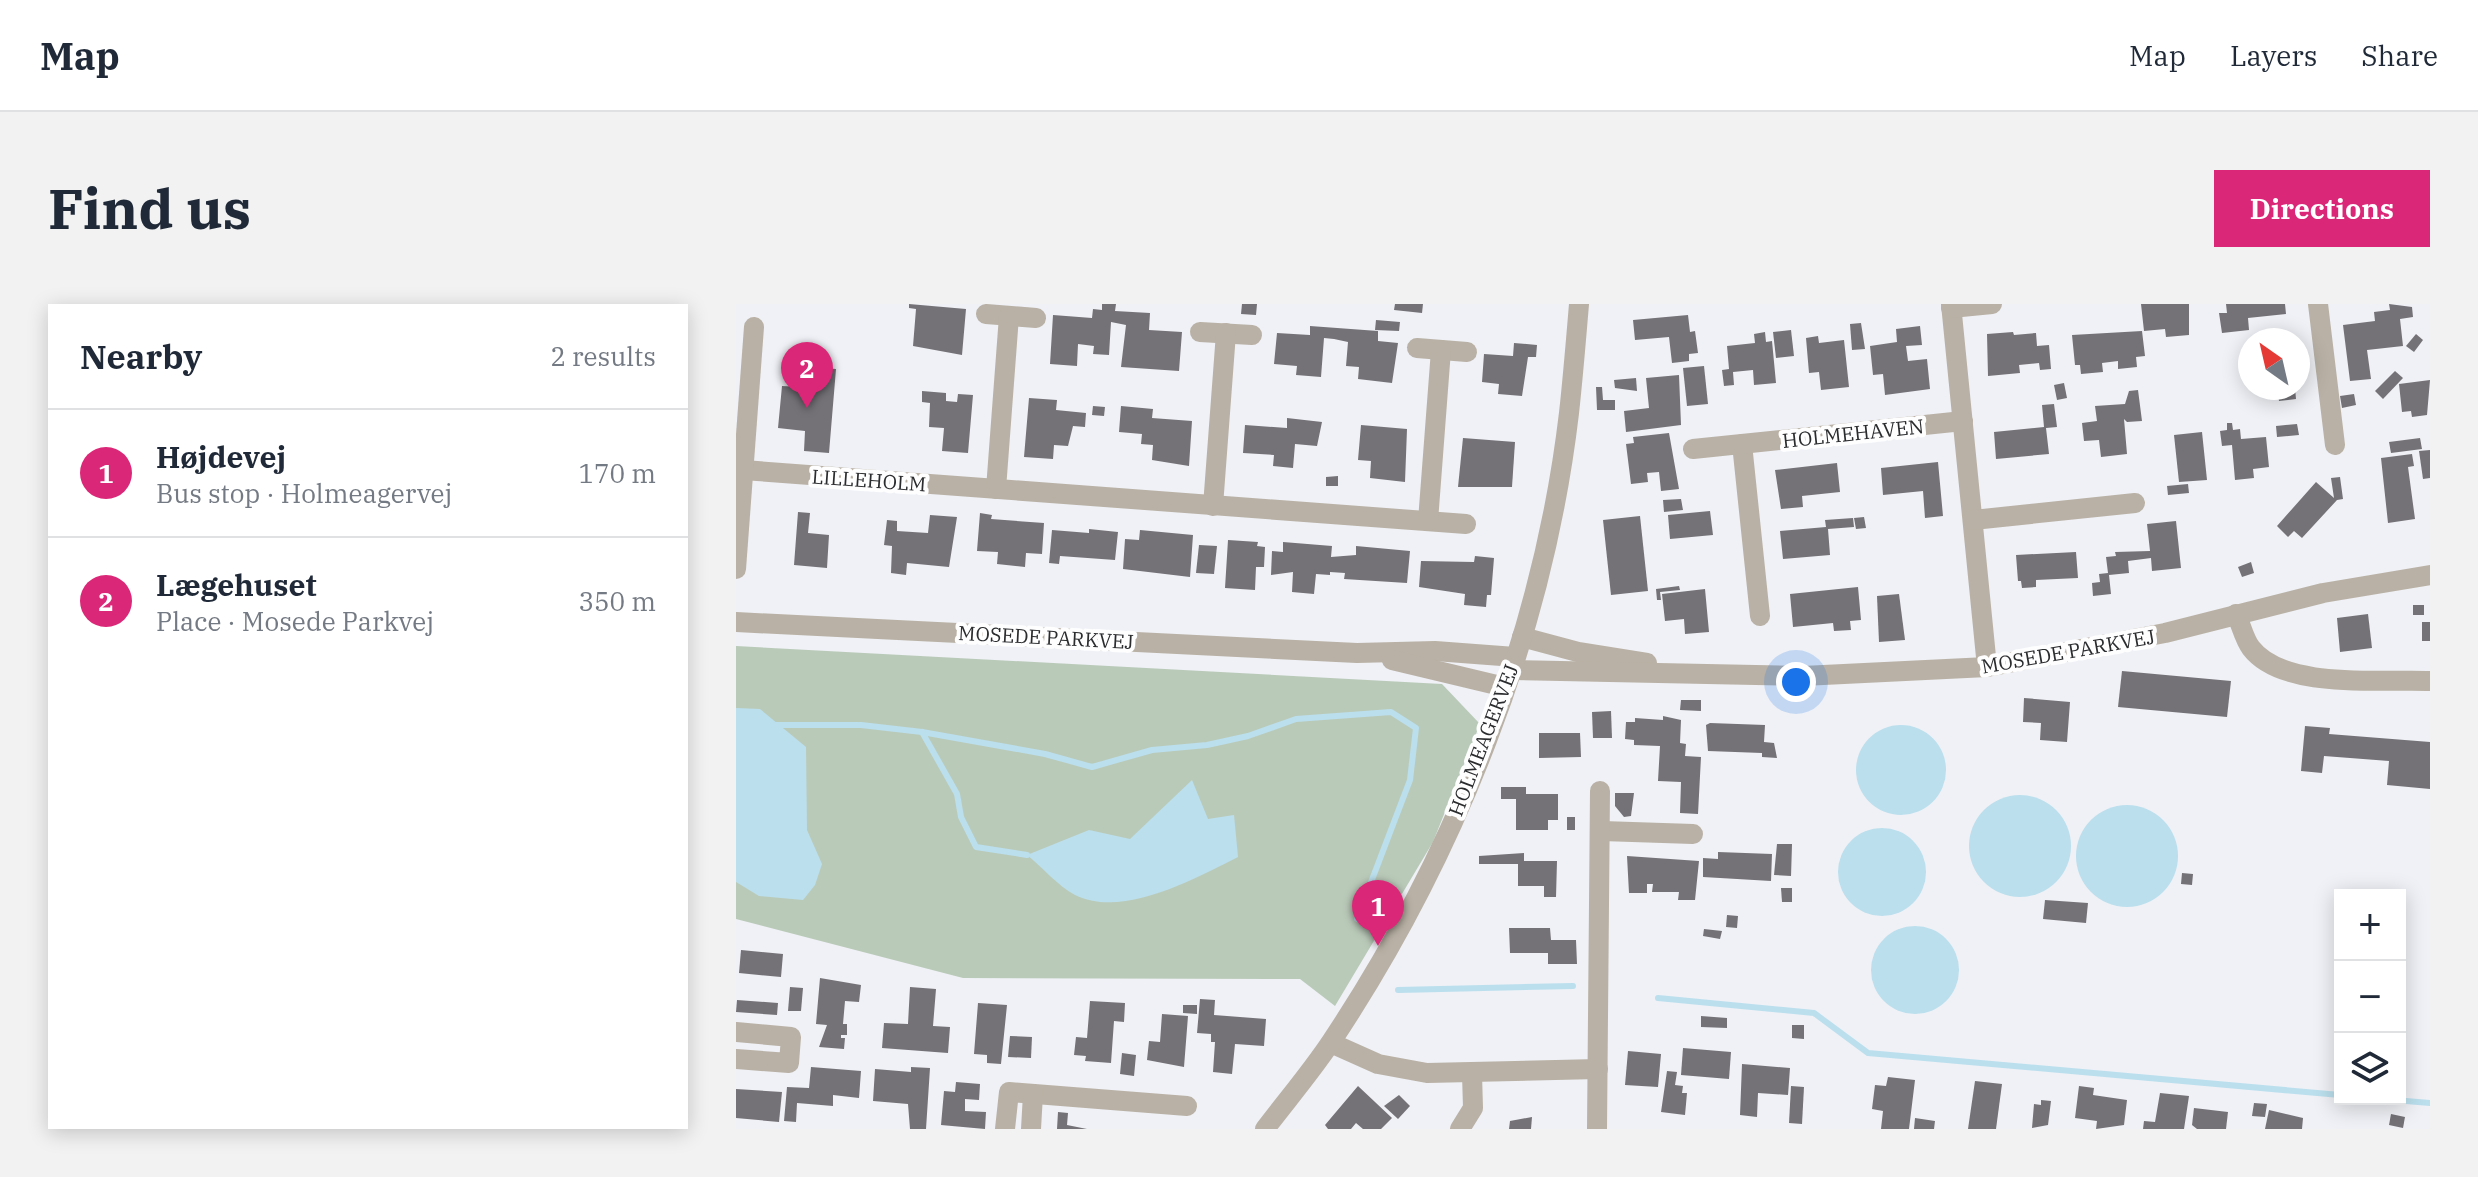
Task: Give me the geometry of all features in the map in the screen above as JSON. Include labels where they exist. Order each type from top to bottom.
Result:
[{"type":"street","name":"HOLMEAGERVEJ","points":[[1265,1129],[1331,1043],[1395,936],[1441,847],[1473,775],[1513,663],[1551,516],[1569,415],[1579,304]]},
{"type":"street","points":[[1987,667],[1951,306],[1992,304]]},
{"type":"street","points":[[2318,304],[2335,445]]},
{"type":"street","points":[[986,314],[1036,318]]},
{"type":"street","points":[[996,489],[1009,316]]},
{"type":"street","points":[[736,569],[754,327]]},
{"type":"street","points":[[1200,332],[1252,335]]},
{"type":"street","points":[[1213,506],[1226,333]]},
{"type":"street","points":[[1417,348],[1467,352]]},
{"type":"street","points":[[1428,521],[1441,350]]},
{"type":"street","name":"HOLMEHAVEN","points":[[1693,449],[1963,421]]},
{"type":"street","points":[[1742,444],[1760,616]]},
{"type":"street","name":"LILLEHOLM","points":[[743,470],[1466,524]]},
{"type":"street","points":[[1973,520],[2135,503]]},
{"type":"street","name":"MOSEDE PARKVEJ","points":[[1357,653],[1435,651],[1578,674],[1699,671],[1803,676],[1987,667],[2079,652],[2323,593],[2430,575]]},
{"type":"street","points":[[2236,614],[2249,647],[2266,663],[2295,676],[2430,681]]},
{"type":"street","name":"MOSEDE PARKVEJ","points":[[736,622],[1513,663],[1578,652],[1699,671]]},
{"type":"street","points":[[1597,1129],[1600,791]]},
{"type":"street","points":[[1602,831],[1693,834]]},
{"type":"street","points":[[736,1032],[791,1037],[789,1063],[736,1059]]},
{"type":"street","points":[[1331,1043],[1378,1064],[1427,1073],[1598,1069]]},
{"type":"street","points":[[1460,1129],[1473,1108],[1472,1074]]},
{"type":"street","points":[[1005,1129],[1009,1092],[1187,1106]]},
{"type":"street","points":[[1031,1129],[1033,1094]]},
{"type":"green space","points":[[736,646],[1442,684],[1480,724],[1433,842],[1335,1006],[1300,979],[963,978],[736,919]]},
{"type":"water","points":[[736,708],[760,709],[806,747],[807,830],[822,864],[815,885],[803,900],[759,896],[736,882]]},
{"type":"water","points":[[1901,725],[1918,729],[1933,738],[1942,753],[1946,770],[1942,787],[1933,802],[1918,811],[1901,815],[1884,811],[1869,802],[1860,787],[1856,770],[1860,753],[1869,738],[1884,729]]},
{"type":"water","points":[[1192,780],[1208,819],[1234,815],[1238,857],[1181,885],[1137,899],[1094,901],[1069,891],[1027,855],[1089,830],[1130,839]]},
{"type":"water","points":[[2020,795],[2040,798],[2063,817],[2068,826],[2071,846],[2068,866],[2049,889],[2040,894],[2020,897],[2000,894],[1977,875],[1972,866],[1969,846],[1972,826],[1991,803],[2000,798]]},
{"type":"water","points":[[2127,805],[2147,809],[2163,820],[2174,836],[2178,856],[2174,876],[2163,892],[2147,903],[2127,907],[2107,903],[2091,892],[2080,876],[2076,856],[2080,836],[2091,820],[2107,809]]},
{"type":"water","points":[[1882,828],[1899,831],[1913,841],[1923,855],[1926,872],[1923,889],[1913,903],[1899,913],[1882,916],[1865,913],[1851,903],[1841,889],[1838,872],[1841,855],[1851,841],[1865,831]]},
{"type":"water","points":[[1915,926],[1940,933],[1952,945],[1959,970],[1952,995],[1940,1007],[1915,1014],[1890,1007],[1878,995],[1871,970],[1878,945],[1890,933]]},
{"type":"building","points":[[909,304],[966,309],[962,355],[913,346],[916,309],[909,308]]},
{"type":"building","points":[[1102,304],[1116,304],[1115,311],[1150,313],[1149,330],[1182,332],[1179,371],[1121,367],[1126,325],[1111,322],[1109,355],[1093,354],[1094,346],[1078,344],[1077,366],[1050,364],[1053,315],[1092,318],[1093,309],[1102,310]]},
{"type":"building","points":[[1242,304],[1257,304],[1256,315],[1241,314]]},
{"type":"building","points":[[1395,304],[1423,304],[1422,313],[1394,310]]},
{"type":"building","points":[[2141,304],[2189,304],[2189,335],[2166,337],[2165,329],[2144,331]]},
{"type":"building","points":[[2226,304],[2285,304],[2286,314],[2248,318],[2249,328],[2222,333],[2219,313],[2227,313]]},
{"type":"building","points":[[2389,304],[2412,307],[2413,317],[2400,319],[2403,346],[2367,350],[2371,379],[2350,381],[2343,325],[2375,321],[2374,312],[2390,310]]},
{"type":"building","points":[[1688,315],[1690,332],[1695,331],[1698,353],[1689,354],[1689,361],[1672,363],[1669,337],[1635,340],[1633,320]]},
{"type":"building","points":[[1376,320],[1400,322],[1399,331],[1375,330]]},
{"type":"building","points":[[1861,323],[1865,349],[1852,350],[1850,324]]},
{"type":"building","points":[[1310,326],[1378,331],[1378,341],[1398,343],[1392,383],[1358,379],[1359,367],[1346,366],[1348,342],[1334,339],[1324,338],[1321,377],[1296,375],[1297,366],[1274,364],[1277,333],[1310,335]]},
{"type":"building","points":[[1920,326],[1922,345],[1906,346],[1908,361],[1927,359],[1930,389],[1885,395],[1883,374],[1873,375],[1870,346],[1897,342],[1896,329]]},
{"type":"building","points":[[1791,330],[1794,356],[1776,358],[1773,332]]},
{"type":"building","points":[[2142,331],[2145,356],[2136,357],[2137,367],[2118,369],[2118,361],[2102,363],[2103,372],[2081,374],[2080,365],[2075,365],[2072,335]]},
{"type":"building","points":[[1765,332],[1766,342],[1772,341],[1776,383],[1754,385],[1753,370],[1733,372],[1734,385],[1724,386],[1722,370],[1729,369],[1727,346],[1755,343],[1754,334]]},
{"type":"building","points":[[2013,332],[2014,335],[2036,333],[2037,346],[2049,345],[2051,369],[2040,370],[2039,363],[2019,365],[2020,373],[1988,376],[1987,334]]},
{"type":"building","points":[[2416,334],[2423,340],[2414,352],[2406,346]]},
{"type":"building","points":[[1818,336],[1819,343],[1844,340],[1849,387],[1821,390],[1819,372],[1809,373],[1806,338]]},
{"type":"building","points":[[1514,343],[1537,345],[1536,357],[1528,357],[1522,396],[1498,394],[1499,384],[1482,382],[1484,354],[1513,356]]},
{"type":"building","points":[[803,366],[836,369],[829,453],[804,451],[805,431],[778,428],[782,386],[801,387]]},
{"type":"building","points":[[1704,366],[1708,404],[1687,406],[1683,368]]},
{"type":"building","points":[[2395,371],[2403,378],[2383,399],[2375,391]]},
{"type":"building","points":[[1679,375],[1681,425],[1626,432],[1624,411],[1649,408],[1646,378]]},
{"type":"building","points":[[1636,378],[1637,391],[1615,388],[1614,380]]},
{"type":"building","points":[[2430,380],[2427,415],[2412,417],[2411,411],[2402,412],[2399,384]]},
{"type":"building","points":[[2064,383],[2067,398],[2057,400],[2054,385]]},
{"type":"building","points":[[1596,387],[1602,387],[1603,400],[1615,400],[1615,410],[1597,410]]},
{"type":"building","points":[[2138,390],[2142,421],[2127,422],[2124,419],[2127,454],[2101,457],[2099,440],[2084,441],[2082,423],[2097,421],[2095,406],[2125,404],[2129,391]]},
{"type":"building","points":[[922,391],[946,393],[946,401],[957,402],[958,394],[973,395],[968,453],[942,451],[944,428],[929,427],[930,403],[922,402]]},
{"type":"building","points":[[2354,394],[2356,405],[2342,408],[2340,396]]},
{"type":"building","points":[[1029,398],[1057,400],[1056,410],[1086,413],[1085,427],[1073,426],[1068,446],[1054,445],[1053,459],[1024,457]]},
{"type":"building","points":[[2054,404],[2057,427],[2046,428],[2049,454],[1996,459],[1994,432],[2044,427],[2042,405]]},
{"type":"building","points":[[1093,406],[1105,407],[1104,416],[1092,415]]},
{"type":"building","points":[[1121,406],[1153,409],[1152,418],[1192,421],[1189,466],[1152,460],[1153,445],[1141,444],[1142,434],[1119,432]]},
{"type":"building","points":[[1287,418],[1322,422],[1317,446],[1295,444],[1293,468],[1273,466],[1274,455],[1243,453],[1245,425],[1287,428]]},
{"type":"building","points":[[2227,423],[2232,423],[2233,430],[2240,429],[2241,439],[2266,437],[2269,467],[2253,469],[2254,478],[2235,480],[2232,445],[2222,446],[2220,431],[2227,430]]},
{"type":"building","points":[[2297,424],[2299,435],[2277,437],[2276,426]]},
{"type":"building","points":[[1361,425],[1407,429],[1405,482],[1370,478],[1371,461],[1358,460]]},
{"type":"building","points":[[2202,432],[2207,480],[2179,482],[2174,435]]},
{"type":"building","points":[[1669,433],[1679,489],[1661,491],[1659,472],[1647,473],[1648,482],[1631,484],[1626,444],[1634,443],[1633,437]]},
{"type":"building","points":[[1463,438],[1515,442],[1512,487],[1458,487]]},
{"type":"building","points":[[2420,438],[2422,449],[2391,453],[2389,442]]},
{"type":"building","points":[[2430,450],[2430,478],[2423,479],[2419,451]]},
{"type":"building","points":[[2412,454],[2414,466],[2408,467],[2415,519],[2388,523],[2381,458]]},
{"type":"building","points":[[1938,462],[1943,516],[1925,518],[1923,491],[1883,495],[1881,468]]},
{"type":"building","points":[[1837,463],[1840,492],[1802,496],[1803,507],[1781,509],[1775,470]]},
{"type":"building","points":[[1338,476],[1338,486],[1326,486],[1326,477]]},
{"type":"building","points":[[2340,477],[2343,499],[2337,500],[2302,538],[2294,531],[2288,537],[2277,526],[2316,482],[2334,498],[2331,478]]},
{"type":"building","points":[[2188,484],[2189,493],[2168,495],[2167,486]]},
{"type":"building","points":[[1681,499],[1683,510],[1664,512],[1663,500]]},
{"type":"building","points":[[1710,511],[1713,535],[1670,539],[1668,515]]},
{"type":"building","points":[[798,512],[810,513],[808,533],[829,535],[827,568],[794,565]]},
{"type":"building","points":[[980,513],[992,515],[991,519],[1044,523],[1042,554],[1026,553],[1025,567],[997,564],[998,552],[977,551]]},
{"type":"building","points":[[930,515],[957,517],[949,567],[907,563],[906,575],[891,573],[892,546],[884,545],[887,520],[897,521],[897,531],[928,533]]},
{"type":"building","points":[[1640,516],[1648,591],[1611,595],[1603,520]]},
{"type":"building","points":[[1864,517],[1866,528],[1856,529],[1854,518]]},
{"type":"building","points":[[1853,518],[1854,527],[1828,529],[1830,555],[1783,559],[1780,531],[1826,527],[1825,520]]},
{"type":"building","points":[[2176,521],[2181,568],[2152,571],[2151,558],[2128,561],[2129,573],[2109,575],[2111,594],[2093,596],[2092,583],[2100,582],[2099,574],[2108,573],[2106,557],[2116,556],[2115,552],[2150,551],[2147,524]]},
{"type":"building","points":[[1089,529],[1118,532],[1115,560],[1060,556],[1059,564],[1049,563],[1052,530],[1089,533]]},
{"type":"building","points":[[1140,530],[1193,535],[1190,577],[1123,569],[1125,539],[1139,540]]},
{"type":"building","points":[[1228,540],[1258,542],[1257,546],[1265,547],[1264,567],[1256,567],[1255,590],[1225,588]]},
{"type":"building","points":[[1283,542],[1332,546],[1331,557],[1356,555],[1356,546],[1410,551],[1407,583],[1344,579],[1345,573],[1330,572],[1330,575],[1316,574],[1314,594],[1292,592],[1293,572],[1271,575],[1272,551],[1283,552]]},
{"type":"building","points":[[1199,545],[1217,546],[1214,574],[1196,573]]},
{"type":"building","points":[[2076,552],[2078,578],[2036,580],[2036,587],[2022,588],[2021,581],[2018,581],[2016,555]]},
{"type":"building","points":[[1475,556],[1494,558],[1491,595],[1487,595],[1486,607],[1464,605],[1465,594],[1419,587],[1421,561],[1474,562]]},
{"type":"building","points":[[2251,562],[2254,573],[2242,577],[2238,567]]},
{"type":"building","points":[[1679,586],[1680,590],[1660,592],[1661,600],[1657,600],[1656,589]]},
{"type":"building","points":[[1858,587],[1861,620],[1850,621],[1851,630],[1834,631],[1833,623],[1793,627],[1790,594]]},
{"type":"building","points":[[1705,589],[1709,632],[1685,634],[1684,619],[1665,621],[1662,594]]},
{"type":"building","points":[[1899,594],[1905,640],[1879,642],[1877,596]]},
{"type":"building","points":[[2413,605],[2424,605],[2424,615],[2413,615]]},
{"type":"building","points":[[2368,614],[2372,648],[2340,652],[2337,618]]},
{"type":"building","points":[[2422,622],[2430,622],[2430,641],[2422,641]]},
{"type":"building","points":[[2122,671],[2231,681],[2227,717],[2118,707]]},
{"type":"building","points":[[2024,698],[2070,702],[2067,742],[2040,740],[2041,723],[2023,722]]},
{"type":"building","points":[[1681,700],[1701,700],[1701,711],[1680,710]]},
{"type":"building","points":[[1611,711],[1612,738],[1593,738],[1592,712]]},
{"type":"building","points":[[1663,716],[1681,720],[1680,743],[1686,744],[1685,756],[1701,757],[1698,814],[1680,813],[1681,782],[1658,781],[1660,746],[1634,745],[1634,740],[1625,739],[1626,722],[1635,722],[1635,718],[1663,720]]},
{"type":"building","points":[[1706,725],[1765,725],[1764,742],[1774,743],[1777,758],[1762,757],[1762,753],[1708,751]]},
{"type":"building","points":[[2305,726],[2330,728],[2329,734],[2430,742],[2430,789],[2387,785],[2389,761],[2324,756],[2322,773],[2301,771]]},
{"type":"building","points":[[1539,733],[1580,733],[1581,757],[1539,758]]},
{"type":"building","points":[[1501,787],[1526,787],[1526,794],[1558,794],[1558,820],[1548,820],[1548,830],[1516,830],[1516,799],[1501,799]]},
{"type":"building","points":[[1615,793],[1634,793],[1631,816],[1624,817],[1615,806]]},
{"type":"building","points":[[1567,817],[1575,817],[1575,830],[1567,830]]},
{"type":"building","points":[[1777,844],[1792,844],[1791,876],[1774,875]]},
{"type":"building","points":[[1718,852],[1772,854],[1771,881],[1703,877],[1703,858],[1718,859]]},
{"type":"building","points":[[1524,853],[1524,861],[1557,861],[1556,897],[1544,897],[1544,886],[1518,886],[1518,864],[1479,864],[1479,856]]},
{"type":"building","points":[[1627,856],[1699,861],[1695,900],[1678,900],[1679,892],[1652,892],[1653,884],[1647,884],[1647,893],[1629,893]]},
{"type":"building","points":[[2182,873],[2193,874],[2192,885],[2181,884]]},
{"type":"building","points":[[1781,888],[1792,888],[1792,902],[1782,902]]},
{"type":"building","points":[[2045,900],[2088,903],[2086,923],[2043,919]]},
{"type":"building","points":[[1727,915],[1738,916],[1737,928],[1726,927]]},
{"type":"building","points":[[1509,928],[1550,928],[1551,940],[1576,940],[1577,964],[1548,964],[1548,953],[1510,953]]},
{"type":"building","points":[[1704,929],[1722,931],[1720,939],[1703,936]]},
{"type":"building","points":[[741,950],[783,954],[781,977],[739,973]]},
{"type":"building","points":[[820,978],[861,985],[859,1002],[845,1001],[843,1024],[847,1024],[847,1035],[841,1035],[845,1038],[844,1049],[819,1047],[827,1025],[816,1024]]},
{"type":"building","points":[[790,987],[803,988],[801,1011],[788,1011]]},
{"type":"building","points":[[910,987],[936,989],[933,1026],[950,1027],[948,1053],[882,1048],[884,1023],[908,1024]]},
{"type":"building","points":[[1200,999],[1215,1000],[1214,1015],[1266,1019],[1264,1046],[1235,1044],[1232,1074],[1213,1072],[1215,1042],[1211,1042],[1211,1034],[1197,1033]]},
{"type":"building","points":[[737,1000],[778,1003],[777,1015],[736,1012]]},
{"type":"building","points":[[1090,1001],[1125,1003],[1124,1022],[1114,1021],[1111,1063],[1085,1061],[1086,1056],[1074,1055],[1076,1037],[1087,1038]]},
{"type":"building","points":[[978,1003],[1007,1005],[1001,1064],[987,1063],[987,1055],[974,1054]]},
{"type":"building","points":[[1183,1005],[1197,1005],[1197,1014],[1183,1013]]},
{"type":"building","points":[[1162,1014],[1188,1016],[1184,1067],[1147,1060],[1149,1041],[1160,1042]]},
{"type":"building","points":[[1701,1016],[1727,1018],[1727,1028],[1701,1027]]},
{"type":"building","points":[[1792,1025],[1804,1025],[1804,1039],[1792,1038]]},
{"type":"building","points":[[1010,1036],[1032,1037],[1031,1058],[1008,1057]]},
{"type":"building","points":[[1683,1048],[1731,1052],[1729,1079],[1681,1075]]},
{"type":"building","points":[[1628,1051],[1661,1054],[1658,1087],[1625,1085]]},
{"type":"building","points":[[1122,1053],[1136,1055],[1134,1076],[1120,1074]]},
{"type":"building","points":[[1742,1064],[1790,1068],[1788,1095],[1758,1093],[1757,1117],[1740,1115]]},
{"type":"building","points":[[811,1067],[861,1071],[859,1098],[833,1095],[833,1106],[797,1103],[796,1122],[784,1121],[787,1087],[809,1088]]},
{"type":"building","points":[[911,1067],[930,1068],[926,1129],[910,1129],[908,1104],[873,1101],[875,1069],[911,1072]]},
{"type":"building","points":[[1667,1071],[1677,1072],[1675,1085],[1683,1086],[1682,1093],[1687,1093],[1685,1115],[1661,1112]]},
{"type":"building","points":[[1888,1077],[1915,1080],[1909,1129],[1881,1129],[1883,1111],[1872,1109],[1875,1085],[1886,1086]]},
{"type":"building","points":[[1975,1081],[2002,1084],[1996,1129],[1968,1129]]},
{"type":"building","points":[[956,1082],[980,1084],[979,1100],[965,1099],[965,1111],[986,1112],[985,1129],[941,1125],[944,1091],[955,1092]]},
{"type":"building","points":[[1358,1086],[1392,1118],[1381,1129],[1363,1129],[1356,1123],[1351,1129],[1328,1129],[1325,1125]]},
{"type":"building","points":[[1791,1086],[1804,1087],[1802,1124],[1789,1123]]},
{"type":"building","points":[[2079,1086],[2094,1088],[2093,1095],[2127,1100],[2124,1125],[2096,1129],[2097,1121],[2075,1118]]},
{"type":"building","points":[[736,1089],[782,1092],[779,1122],[736,1118]]},
{"type":"building","points":[[2160,1093],[2189,1096],[2184,1129],[2143,1129],[2144,1121],[2155,1122]]},
{"type":"building","points":[[1399,1095],[1410,1106],[1398,1119],[1384,1106]]},
{"type":"building","points":[[2041,1100],[2051,1101],[2048,1125],[2032,1128],[2034,1104],[2041,1105]]},
{"type":"building","points":[[2254,1103],[2267,1104],[2265,1117],[2252,1116]]},
{"type":"building","points":[[2194,1108],[2228,1112],[2226,1129],[2197,1129],[2192,1125]]},
{"type":"building","points":[[2269,1110],[2303,1118],[2302,1129],[2265,1129]]},
{"type":"building","points":[[1058,1112],[1068,1113],[1067,1125],[1087,1129],[1057,1129]]},
{"type":"building","points":[[2391,1114],[2405,1117],[2403,1128],[2389,1125]]},
{"type":"building","points":[[1532,1117],[1531,1129],[1509,1129],[1510,1121]]},
{"type":"building","points":[[1915,1118],[1935,1121],[1934,1129],[1914,1129]]},
{"type":"waterway","points":[[775,725],[861,725],[922,732],[1045,754],[1092,767],[1152,750],[1207,745],[1248,736],[1296,719],[1391,712],[1416,728],[1410,780],[1357,919]]},
{"type":"waterway","points":[[922,732],[957,794],[961,817],[976,847],[1027,855]]},
{"type":"waterway","points":[[1398,990],[1573,986]]},
{"type":"waterway","points":[[1658,998],[1814,1013],[1868,1053],[2334,1094]]},
{"type":"waterway","points":[[2406,1101],[2430,1103]]},
{"type":"place","name":"Lægehuset","points":[[807,408]]},
{"type":"place","name":"Højdevej","points":[[1378,946]]}]
